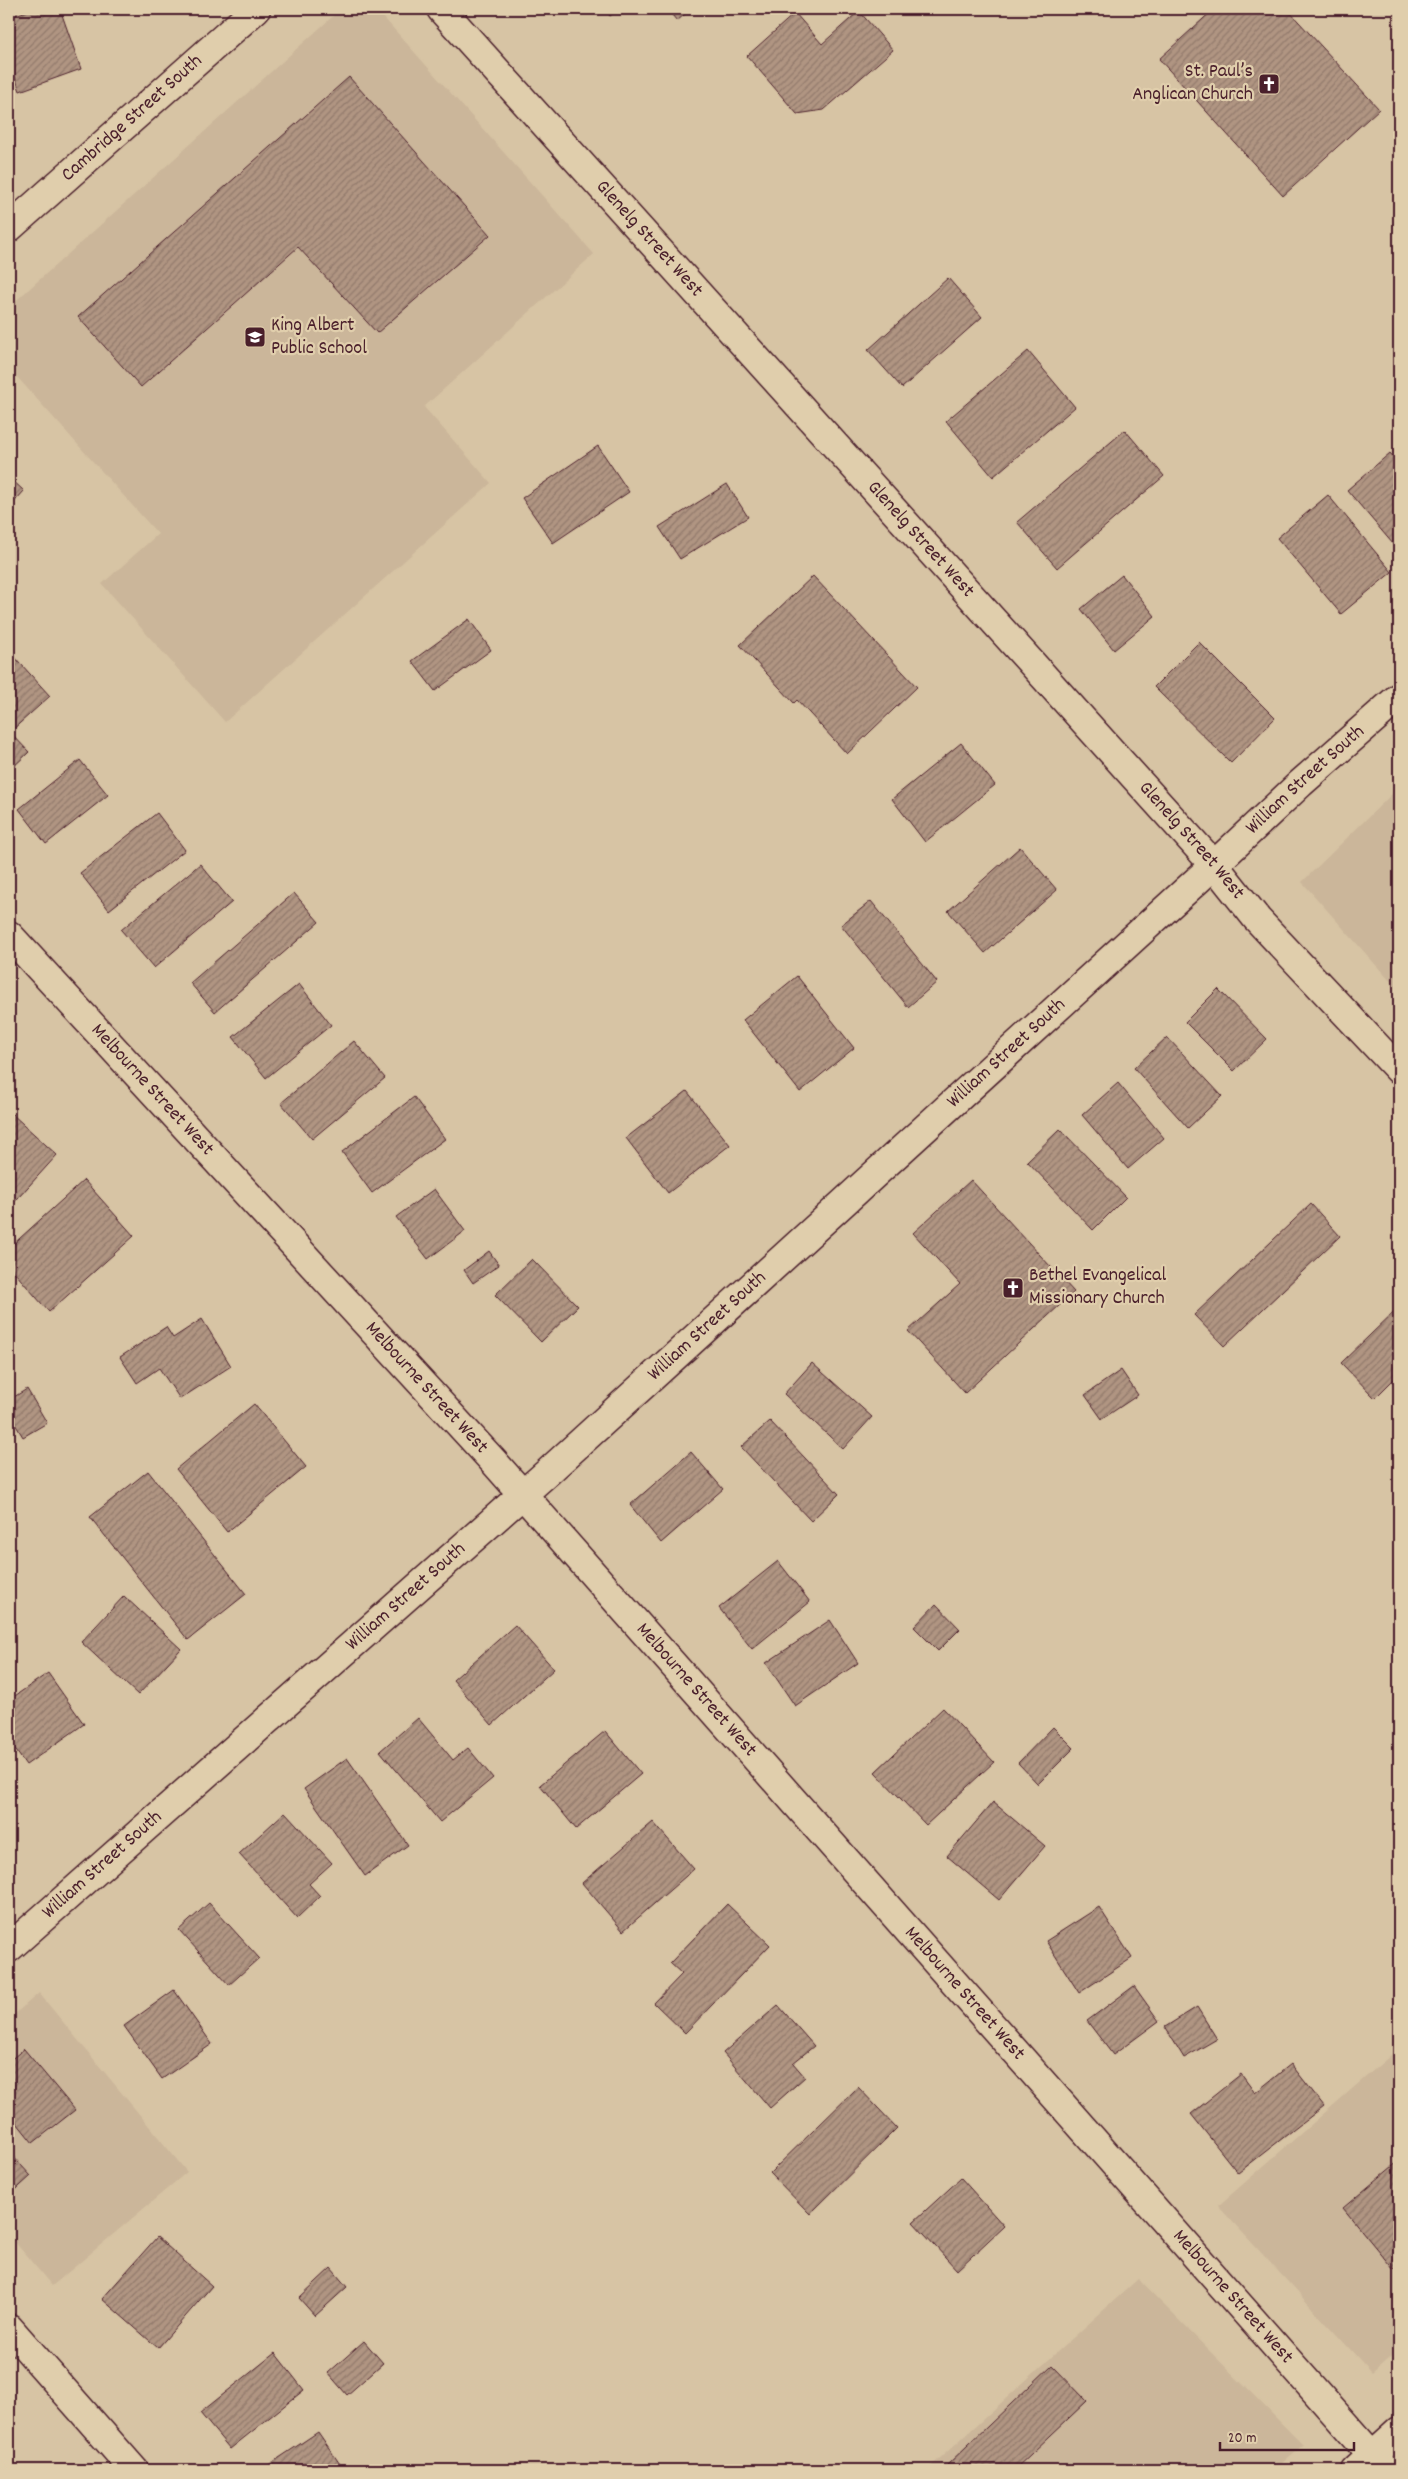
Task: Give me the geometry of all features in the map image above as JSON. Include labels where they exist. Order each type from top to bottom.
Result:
[{"type":"street","name":"Cambridge Street South","points":[[9,228],[256,9]]},
{"type":"street","name":"Glenelg Street West","points":[[441,9],[1214,865],[1258,919],[1399,1070]]},
{"type":"street","name":"William Street South","points":[[9,1948],[523,1495],[1214,865],[1301,783],[1399,697]]},
{"type":"street","name":"Melbourne Street West","points":[[9,935],[523,1495],[1371,2466]]},
{"type":"street","points":[[9,2328],[134,2470]]},
{"type":"street","points":[[1371,2466],[1399,2431]]},
{"type":"shaded area","name":"King Albert Public School","points":[[341,9],[376,9],[594,254],[424,407],[491,483],[225,722],[102,584],[158,534],[9,368],[9,307]]},
{"type":"shaded area","points":[[1399,787],[1399,991],[1302,882]]},
{"type":"shaded area","points":[[39,1993],[187,2172],[52,2286],[9,2235],[9,2019]]},
{"type":"shaded area","points":[[1399,2048],[1399,2349],[1372,2373],[1218,2206]]},
{"type":"shaded area","points":[[1138,2279],[1303,2445],[1274,2470],[927,2470]]},
{"type":"building","points":[[33,9],[60,9],[81,69],[20,91],[9,60],[9,17]]},
{"type":"building","points":[[604,9],[619,9],[610,16]]},
{"type":"building","points":[[667,9],[691,9],[677,21]]},
{"type":"building","name":"St. Paul’s Anglican Church","points":[[1214,9],[1287,9],[1379,109],[1283,196],[1159,59]]},
{"type":"building","points":[[859,11],[893,50],[824,110],[797,114],[747,56],[795,13],[822,44]]},
{"type":"building","points":[[349,77],[490,235],[377,333],[298,247],[141,387],[78,317]]},
{"type":"building","points":[[948,278],[982,317],[902,388],[868,350]]},
{"type":"building","points":[[1028,351],[1075,407],[993,477],[946,421]]},
{"type":"building","points":[[1399,352],[1399,364],[1393,357]]},
{"type":"building","points":[[1125,430],[1164,476],[1057,568],[1017,522]]},
{"type":"building","points":[[598,446],[629,492],[553,543],[522,498]]},
{"type":"building","points":[[1390,453],[1399,463],[1399,551],[1347,490]]},
{"type":"building","points":[[9,477],[24,491],[9,508]]},
{"type":"building","points":[[727,484],[748,517],[680,559],[659,527]]},
{"type":"building","points":[[1328,495],[1392,572],[1341,614],[1277,538]]},
{"type":"building","points":[[1122,575],[1155,616],[1114,650],[1081,609]]},
{"type":"building","points":[[813,576],[917,687],[847,754],[797,700],[794,703],[740,645]]},
{"type":"building","points":[[469,619],[491,650],[435,691],[412,661]]},
{"type":"building","points":[[1199,642],[1275,718],[1231,763],[1154,687]]},
{"type":"building","points":[[11,653],[50,696],[10,732],[29,752],[9,771],[9,655]]},
{"type":"building","points":[[961,743],[995,785],[925,842],[892,799]]},
{"type":"building","points":[[80,760],[108,795],[46,844],[19,809]]},
{"type":"building","points":[[157,813],[185,850],[109,910],[80,873]]},
{"type":"building","points":[[1020,847],[1057,890],[985,953],[948,911]]},
{"type":"building","points":[[200,864],[232,902],[154,968],[121,930]]},
{"type":"building","points":[[294,893],[319,922],[215,1012],[190,983]]},
{"type":"building","points":[[871,901],[937,982],[908,1007],[841,925]]},
{"type":"building","points":[[797,976],[854,1048],[800,1092],[743,1020]]},
{"type":"building","points":[[299,984],[331,1025],[266,1078],[233,1037]]},
{"type":"building","points":[[1218,989],[1267,1039],[1234,1071],[1185,1022]]},
{"type":"building","points":[[1167,1037],[1222,1096],[1188,1128],[1134,1068]]},
{"type":"building","points":[[354,1041],[385,1078],[312,1139],[281,1103]]},
{"type":"building","points":[[1118,1083],[1164,1138],[1128,1169],[1082,1115]]},
{"type":"building","points":[[687,1091],[730,1145],[668,1193],[626,1138]]},
{"type":"building","points":[[414,1097],[445,1139],[372,1193],[342,1152]]},
{"type":"building","points":[[12,1114],[57,1155],[9,1208],[9,1118]]},
{"type":"building","points":[[1060,1129],[1126,1197],[1093,1230],[1027,1161]]},
{"type":"building","points":[[84,1180],[134,1236],[49,1312],[9,1266],[9,1248]]},
{"type":"building","name":"Bethel Evangelical Missionary Church","points":[[971,1180],[1074,1292],[965,1393],[908,1331],[960,1284],[913,1233]]},
{"type":"building","points":[[434,1189],[465,1231],[428,1259],[396,1217]]},
{"type":"building","points":[[1311,1204],[1340,1236],[1224,1346],[1194,1315]]},
{"type":"building","points":[[489,1251],[499,1265],[473,1283],[464,1270]]},
{"type":"building","points":[[532,1259],[578,1306],[541,1342],[495,1295]]},
{"type":"building","points":[[1399,1307],[1399,1374],[1375,1398],[1341,1363]]},
{"type":"building","points":[[202,1319],[231,1366],[180,1399],[159,1368],[137,1383],[120,1357],[166,1327],[173,1338]]},
{"type":"building","points":[[812,1363],[872,1417],[843,1449],[784,1394]]},
{"type":"building","points":[[1121,1370],[1138,1395],[1102,1419],[1085,1395]]},
{"type":"building","points":[[27,1389],[47,1423],[23,1437],[9,1414],[9,1400]]},
{"type":"building","points":[[254,1404],[306,1467],[227,1532],[176,1469]]},
{"type":"building","points":[[770,1421],[839,1494],[811,1521],[741,1447]]},
{"type":"building","points":[[691,1452],[723,1489],[661,1543],[630,1505]]},
{"type":"building","points":[[148,1471],[246,1594],[188,1640],[90,1517]]},
{"type":"building","points":[[778,1561],[810,1602],[752,1649],[719,1608]]},
{"type":"building","points":[[124,1596],[181,1649],[138,1695],[81,1642]]},
{"type":"building","points":[[936,1604],[960,1629],[938,1651],[914,1627]]},
{"type":"building","points":[[830,1620],[858,1663],[795,1706],[766,1663]]},
{"type":"building","points":[[515,1625],[554,1669],[492,1725],[453,1680]]},
{"type":"building","points":[[48,1673],[84,1724],[26,1765],[9,1741],[9,1700]]},
{"type":"building","points":[[943,1708],[994,1762],[926,1825],[875,1772]]},
{"type":"building","points":[[418,1718],[453,1760],[468,1748],[493,1778],[440,1822],[380,1751]]},
{"type":"building","points":[[1053,1727],[1074,1748],[1038,1784],[1018,1763]]},
{"type":"building","points":[[605,1731],[641,1774],[576,1829],[540,1785]]},
{"type":"building","points":[[347,1758],[408,1845],[365,1876],[304,1789]]},
{"type":"building","points":[[993,1802],[1045,1846],[999,1900],[947,1856]]},
{"type":"building","points":[[285,1812],[332,1863],[309,1884],[320,1896],[297,1918],[239,1854]]},
{"type":"building","points":[[653,1822],[694,1869],[623,1931],[582,1883]]},
{"type":"building","points":[[209,1903],[259,1958],[229,1985],[179,1930]]},
{"type":"building","points":[[727,1904],[770,1945],[685,2033],[654,2003],[682,1974],[670,1963]]},
{"type":"building","points":[[1099,1907],[1132,1958],[1079,1993],[1046,1941]]},
{"type":"building","points":[[1134,1986],[1159,2021],[1113,2055],[1087,2021]]},
{"type":"building","points":[[174,1990],[212,2044],[162,2079],[124,2026]]},
{"type":"building","points":[[778,2005],[814,2046],[793,2063],[805,2077],[770,2108],[723,2053]]},
{"type":"building","points":[[1197,2007],[1217,2039],[1184,2058],[1165,2027]]},
{"type":"building","points":[[24,2049],[75,2110],[33,2143],[9,2113],[9,2061]]},
{"type":"building","points":[[1291,2064],[1324,2106],[1238,2173],[1191,2114],[1241,2074],[1255,2093]]},
{"type":"building","points":[[858,2087],[897,2128],[810,2214],[770,2173]]},
{"type":"building","points":[[9,2152],[31,2176],[9,2196]]},
{"type":"building","points":[[1399,2161],[1399,2265],[1394,2270],[1343,2208]]},
{"type":"building","points":[[961,2178],[1004,2226],[957,2270],[913,2222]]},
{"type":"building","points":[[157,2237],[212,2286],[158,2348],[102,2299]]},
{"type":"building","points":[[331,2268],[347,2287],[315,2316],[299,2298]]},
{"type":"building","points":[[364,2341],[383,2363],[347,2395],[328,2373]]},
{"type":"building","points":[[275,2353],[304,2390],[230,2449],[200,2413]]},
{"type":"building","points":[[1052,2365],[1087,2401],[1014,2470],[952,2470],[947,2465]]},
{"type":"building","points":[[318,2432],[344,2470],[261,2470]]},
{"type":"place","name":"St. Paul’s Anglican Church","points":[[1269,84]]},
{"type":"place","name":"King Albert Public School","points":[[255,337]]},
{"type":"place","name":"Bethel Evangelical Missionary Church","points":[[1013,1288]]}]
